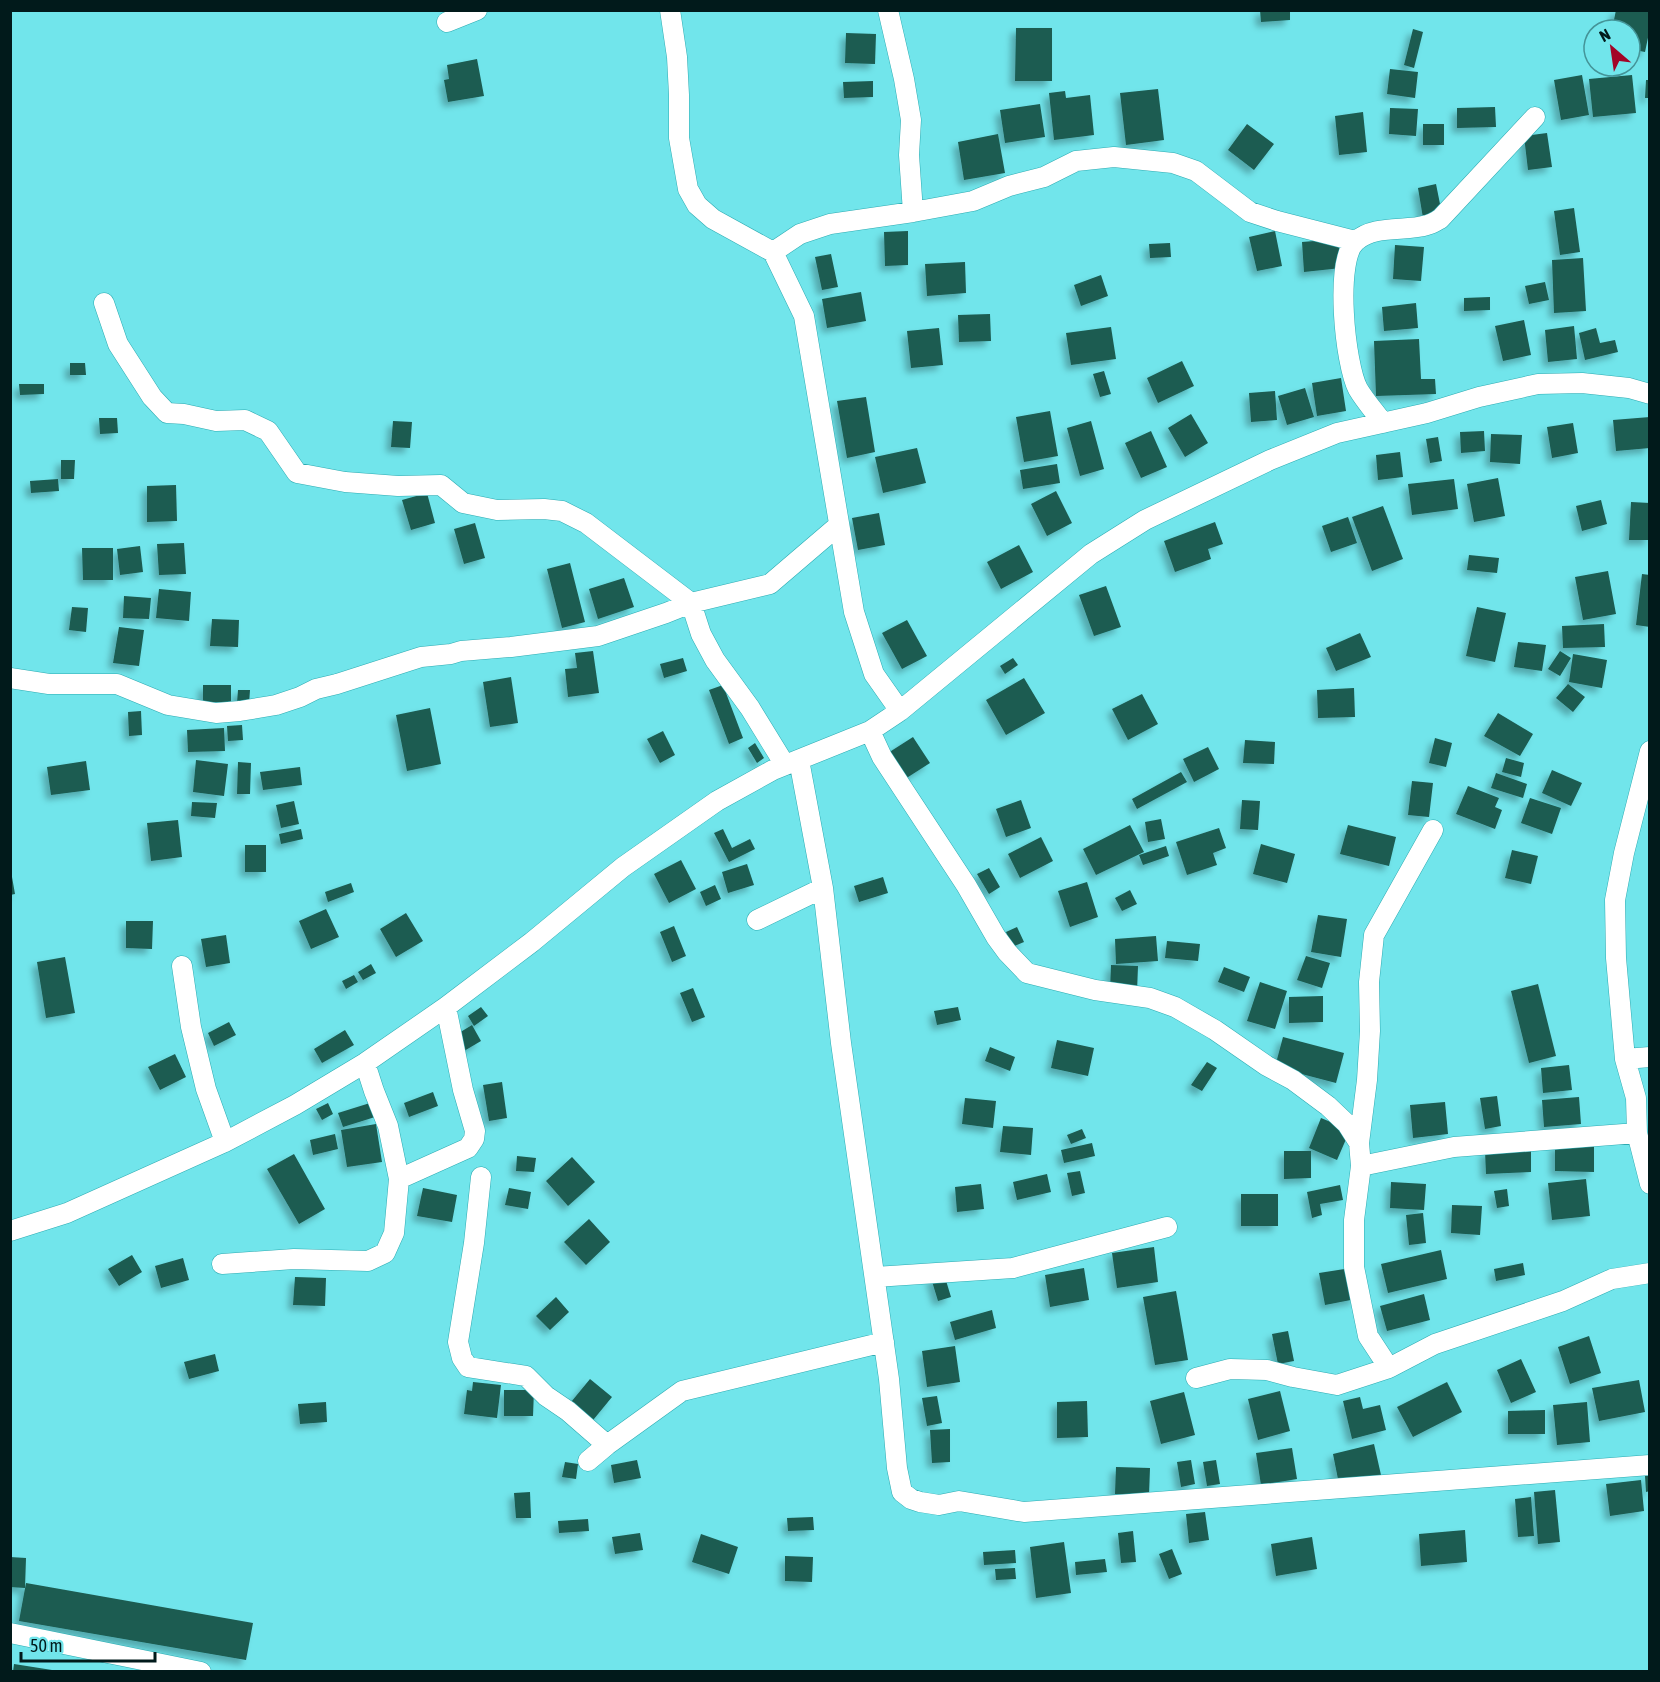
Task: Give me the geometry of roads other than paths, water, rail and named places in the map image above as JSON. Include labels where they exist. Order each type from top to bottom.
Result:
[{"type":"street","points":[[447,22],[477,10]]},
{"type":"street","points":[[670,10],[677,57],[678,138],[688,189],[697,205],[713,219],[773,252],[804,316],[854,612],[873,674],[900,711]]},
{"type":"street","points":[[888,10],[911,120],[909,155],[913,212]]},
{"type":"street","points":[[1383,423],[1357,388],[1348,361],[1344,309],[1344,271],[1347,253],[1355,241],[1369,233],[1427,225],[1440,219],[1535,117]]},
{"type":"street","points":[[773,252],[800,234],[830,224],[973,201],[1009,186],[1044,177],[1076,161],[1114,157],[1173,163],[1196,171],[1250,212],[1355,241]]},
{"type":"street","points":[[104,303],[118,344],[152,397],[167,413],[216,421],[245,420],[268,431],[297,473],[345,482],[398,486],[441,485],[463,503],[497,510],[561,511],[586,523],[691,603],[701,634],[715,660],[792,763],[823,888],[841,1043],[889,1379],[897,1468],[902,1492],[911,1499],[939,1505],[959,1501],[1024,1512],[1650,1465]]},
{"type":"street","points":[[10,1231],[67,1213],[225,1142],[295,1105],[364,1063],[446,1007],[532,942],[622,867],[717,801],[772,770],[870,731],[900,711],[1091,554],[1145,520],[1270,460],[1337,433],[1427,413],[1479,396],[1538,384],[1582,383],[1629,388],[1650,394]]},
{"type":"street","points":[[10,678],[49,684],[117,684],[168,705],[216,713],[276,705],[300,697],[316,688],[337,684],[421,657],[598,636],[691,603],[770,584],[838,525]]},
{"type":"street","points":[[870,731],[882,757],[966,885],[996,937],[1006,952],[1026,973],[1095,990],[1150,998],[1175,1007],[1293,1080],[1328,1106],[1347,1124],[1359,1143]]},
{"type":"street","points":[[1650,751],[1624,853],[1615,900],[1616,958],[1626,1059],[1636,1098],[1637,1133],[1650,1184]]},
{"type":"street","points":[[1389,1368],[1368,1336],[1354,1267],[1354,1220],[1361,1166],[1359,1143],[1367,1080],[1370,1031],[1369,982],[1374,935],[1433,830]]},
{"type":"street","points":[[757,920],[823,888]]},
{"type":"street","points":[[182,966],[190,1027],[206,1089],[225,1142]]},
{"type":"street","points":[[399,1179],[468,1148],[474,1139],[476,1131],[463,1089],[446,1007]]},
{"type":"street","points":[[1626,1059],[1650,1058]]},
{"type":"street","points":[[222,1264],[294,1259],[368,1260],[385,1253],[394,1233],[399,1179],[388,1126],[364,1063]]},
{"type":"street","points":[[1361,1166],[1454,1147],[1637,1133]]},
{"type":"street","points":[[481,1177],[474,1243],[458,1342],[462,1358],[468,1367],[526,1376],[546,1396],[568,1411],[607,1445]]},
{"type":"street","points":[[874,1277],[1013,1268],[1167,1227]]},
{"type":"street","points":[[1196,1378],[1230,1369],[1267,1370],[1337,1385],[1389,1368],[1436,1344],[1563,1301],[1612,1279],[1650,1273]]},
{"type":"street","points":[[588,1461],[682,1391],[884,1342]]},
{"type":"street","points":[[10,1633],[201,1671]]}]
